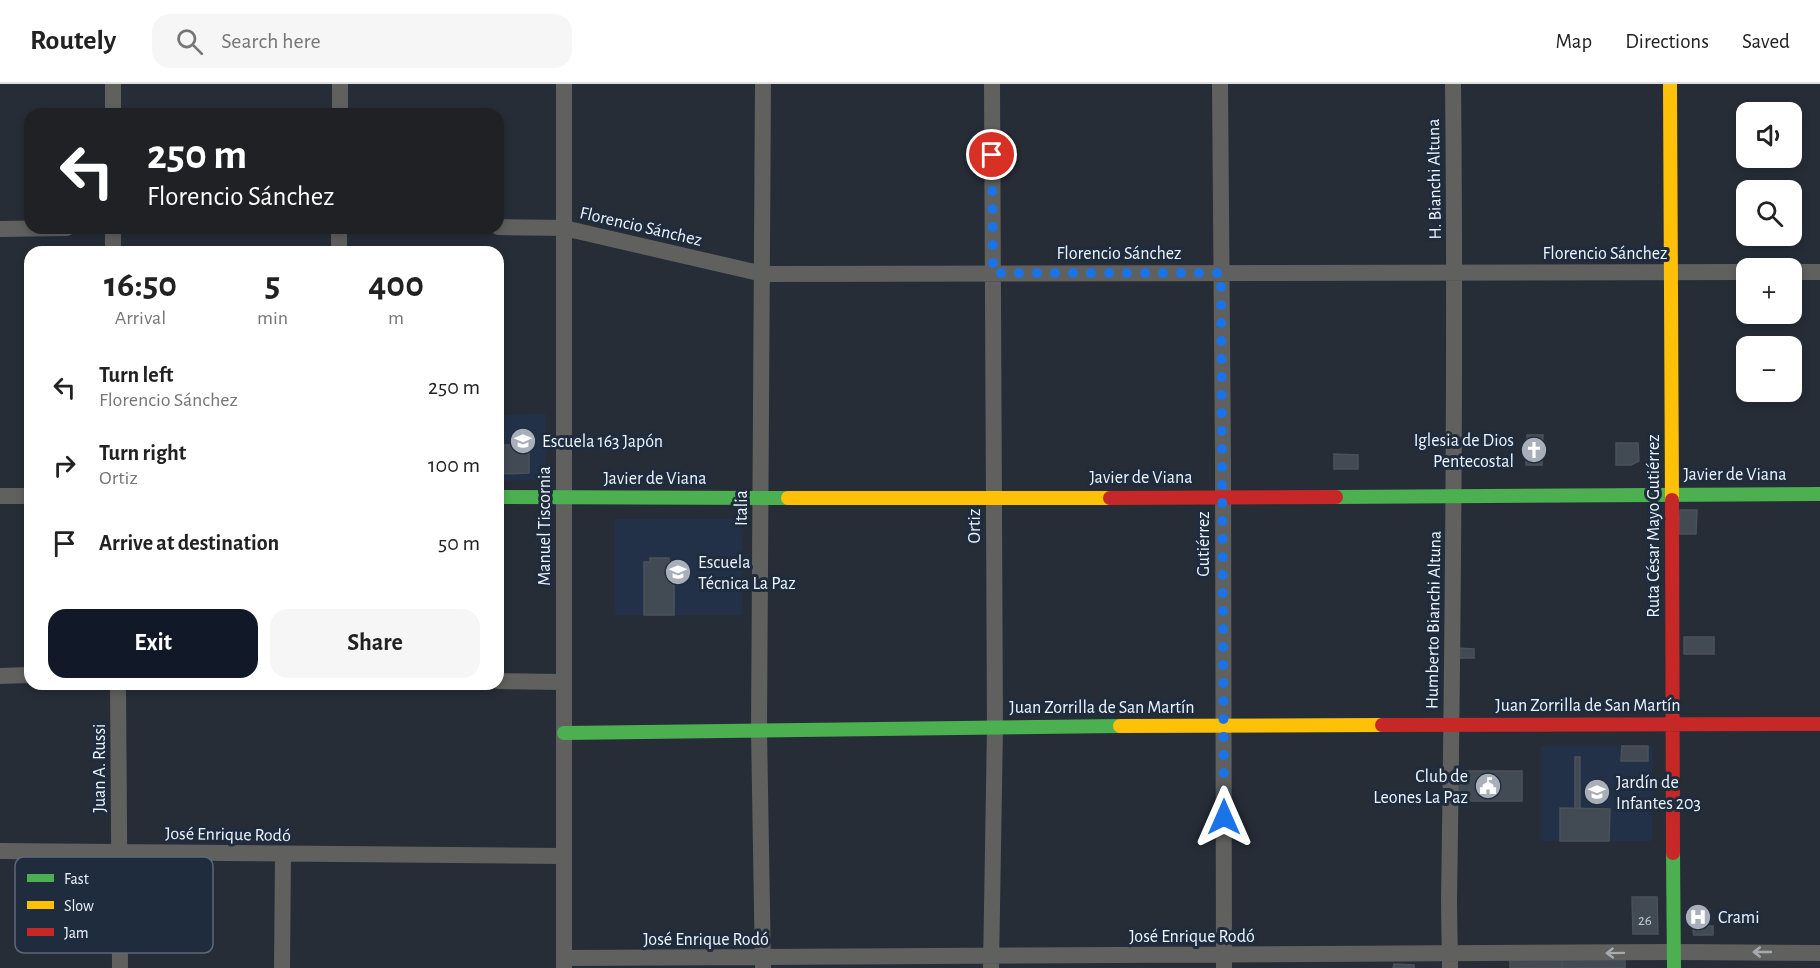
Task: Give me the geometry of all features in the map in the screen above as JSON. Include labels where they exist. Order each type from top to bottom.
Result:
[{"type":"street","points":[[112,84],[113,108]]},
{"type":"street","points":[[340,84],[340,108]]},
{"type":"street","name":"Manuel Tiscornia","points":[[564,84],[564,963]]},
{"type":"street","name":"Italia","points":[[763,84],[759,730],[763,963]]},
{"type":"street","name":"Ortiz","points":[[991,962],[995,727],[992,84]]},
{"type":"street","name":"Gutiérrez","points":[[1220,84],[1224,962]]},
{"type":"street","name":"H. Bianchi Altuna","points":[[1453,84],[1455,273]]},
{"type":"street","name":"Ruta César Mayo Gutiérrez","points":[[1670,84],[1674,960]]},
{"type":"street","name":"Florencio Sánchez","points":[[504,227],[564,228],[763,274],[1736,272]]},
{"type":"street","points":[[0,229],[24,229]]},
{"type":"street","points":[[1802,272],[1820,272]]},
{"type":"street","name":"Humberto Bianchi Altuna","points":[[1450,961],[1455,273]]},
{"type":"street","name":"Javier de Viana","points":[[504,497],[1820,494]]},
{"type":"street","points":[[0,496],[24,496]]},
{"type":"street","points":[[0,676],[24,675]]},
{"type":"street","points":[[504,681],[564,682]]},
{"type":"street","name":"Juan A. Russi","points":[[118,690],[119,857]]},
{"type":"street","name":"Juan Zorrilla de San Martín","points":[[564,733],[1223,725],[1820,724]]},
{"type":"street","name":"José Enrique Rodó","points":[[0,851],[564,856]]},
{"type":"street","points":[[282,968],[283,855]]},
{"type":"street","name":"Juan A. Russi","points":[[120,953],[120,968]]},
{"type":"street","name":"José Enrique Rodó","points":[[564,963],[1674,960],[1820,953]]},
{"type":"shaded area","points":[[546,414],[546,470],[536,480],[504,481],[504,415]]},
{"type":"shaded area","name":"Escuela Técnica La Paz","points":[[614,519],[732,519],[742,529],[742,615],[614,615]]},
{"type":"shaded area","name":"Jardín de Infantes 203","points":[[1541,746],[1653,746],[1652,841],[1541,841]]},
{"type":"building","name":"Iglesia de Dios Pentecostal","points":[[1527,435],[1543,435],[1542,465],[1526,465]]},
{"type":"building","points":[[516,438],[524,438],[529,445],[529,473],[504,474],[504,445],[511,445]]},
{"type":"building","points":[[1616,443],[1638,443],[1639,461],[1631,465],[1616,465]]},
{"type":"building","points":[[1334,454],[1358,455],[1358,469],[1334,469]]},
{"type":"building","points":[[1680,510],[1697,510],[1696,534],[1679,534]]},
{"type":"building","points":[[650,558],[669,558],[669,563],[674,563],[674,615],[644,615],[644,562],[650,562]]},
{"type":"building","points":[[1684,637],[1714,637],[1714,654],[1684,654]]},
{"type":"building","points":[[1456,648],[1474,649],[1474,658],[1456,658]]},
{"type":"building","points":[[1622,746],[1648,746],[1648,761],[1621,761]]},
{"type":"building","points":[[1575,757],[1580,757],[1580,809],[1575,809]]},
{"type":"building","name":"Club de Leones La Paz","points":[[1454,771],[1522,771],[1522,801],[1454,801]]},
{"type":"building","points":[[1560,808],[1610,809],[1609,841],[1560,841]]},
{"type":"building","points":[[1632,897],[1657,897],[1658,934],[1633,934]]},
{"type":"building","name":"Crami","points":[[1693,908],[1702,908],[1702,926],[1713,926],[1713,935],[1694,935]]},
{"type":"building","points":[[1510,959],[1562,959],[1562,968],[1510,968]]},
{"type":"building","points":[[1562,959],[1625,959],[1625,968],[1562,968]]},
{"type":"building","points":[[1394,964],[1414,965],[1414,968],[1393,968]]},
{"type":"traffic: fast","points":[[1336,497],[1820,494]]},
{"type":"traffic: fast","points":[[504,497],[788,498]]},
{"type":"traffic: fast","points":[[564,733],[1120,726]]},
{"type":"traffic: fast","points":[[1673,853],[1674,968]]},
{"type":"traffic: slow","points":[[1670,84],[1672,500]]},
{"type":"traffic: slow","points":[[788,498],[1110,498]]},
{"type":"traffic: slow","points":[[1120,726],[1382,725]]},
{"type":"traffic: jam","points":[[1110,498],[1336,497]]},
{"type":"traffic: jam","points":[[1672,500],[1673,853]]},
{"type":"traffic: jam","points":[[1382,725],[1820,724]]},
{"type":"place","name":"Escuela 163 Japón","points":[[523,441]]},
{"type":"place","name":"Iglesia de Dios Pentecostal","points":[[1534,450]]},
{"type":"place","name":"Escuela Técnica La Paz","points":[[678,572]]},
{"type":"place","name":"Club de Leones La Paz","points":[[1488,786]]},
{"type":"place","name":"Jardín de Infantes 203","points":[[1597,792]]},
{"type":"place","name":"Crami","points":[[1698,917]]},
{"type":"route","points":[[992,155],[993,273],[1221,273],[1224,817]]}]
